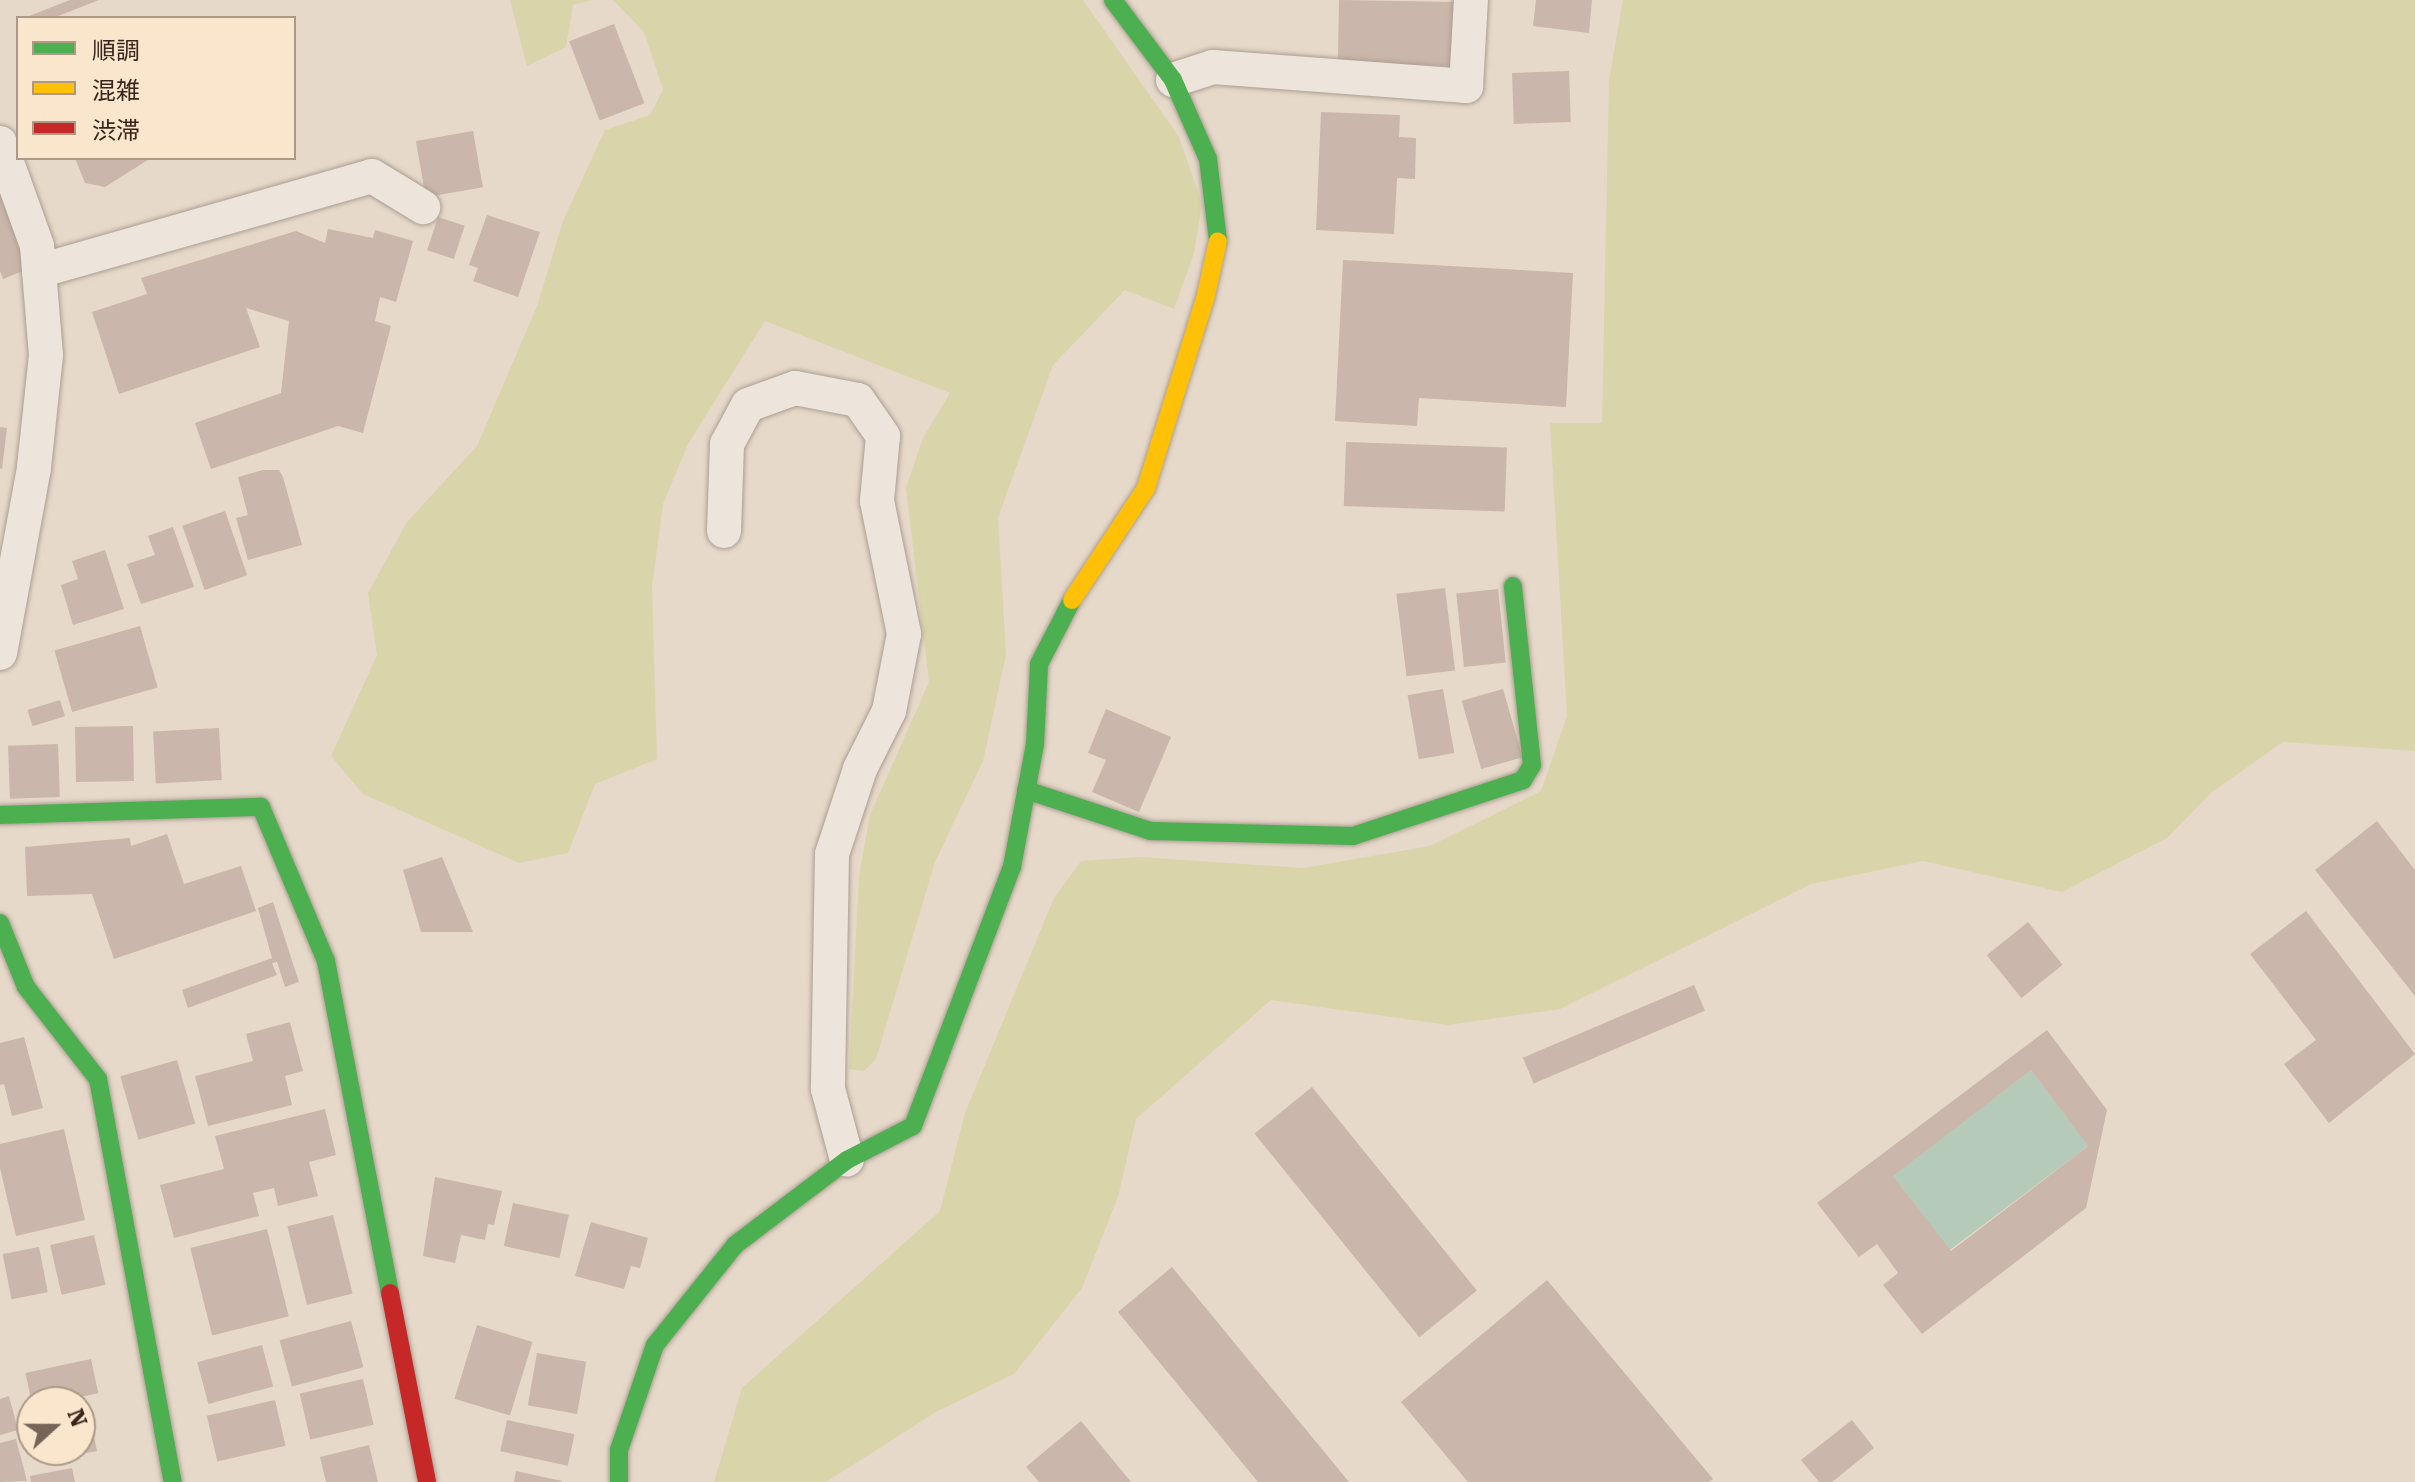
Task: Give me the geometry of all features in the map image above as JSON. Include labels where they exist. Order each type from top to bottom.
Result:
[{"type":"street","points":[[619,1482],[619,1450],[655,1345],[735,1245],[847,1160],[913,1126],[1012,867],[1035,744],[1039,664],[1081,583],[1146,488],[1205,299],[1220,230],[1208,159],[1173,80],[1113,0]]},
{"type":"street","points":[[1173,80],[1213,67],[1466,86],[1471,0]]},
{"type":"street","points":[[0,143],[37,246],[46,355],[34,468],[0,653]]},
{"type":"street","points":[[39,271],[372,176],[423,207]]},
{"type":"street","points":[[724,531],[727,444],[748,405],[795,388],[858,400],[883,436],[877,501],[904,634],[889,711],[860,769],[832,854],[828,1089],[847,1160]]},
{"type":"street","points":[[1026,790],[1151,831],[1353,836],[1523,780],[1532,765],[1513,586]]},
{"type":"street","points":[[0,815],[261,807],[326,961],[427,1482]]},
{"type":"street","points":[[0,923],[26,987],[98,1079],[173,1482]]},
{"type":"shaded area","points":[[510,0],[592,0],[573,5],[566,47],[527,66]]},
{"type":"shaded area","points":[[613,0],[1083,0],[1179,137],[1202,204],[1194,253],[1174,309],[1125,290],[1053,365],[998,518],[1006,655],[983,761],[935,862],[876,1059],[864,1071],[849,1069],[859,876],[870,815],[929,682],[906,488],[923,438],[950,393],[765,321],[688,444],[663,504],[652,587],[657,759],[595,784],[568,853],[519,863],[363,794],[331,756],[377,655],[368,593],[407,522],[477,446],[537,306],[563,221],[605,130],[650,115],[663,90],[644,32]]},
{"type":"shaded area","points":[[1623,0],[2415,0],[2415,751],[2283,742],[2212,792],[2167,838],[2062,892],[1923,861],[1811,884],[1560,1009],[1448,1025],[1271,1000],[1136,1119],[1118,1197],[1082,1288],[1014,1374],[936,1412],[826,1482],[714,1482],[742,1388],[940,1211],[965,1113],[1054,898],[1081,861],[1140,857],[1303,868],[1430,846],[1541,791],[1567,716],[1550,423],[1602,423],[1609,80]]},
{"type":"shaded area","points":[[2031,1070],[2088,1146],[1949,1251],[1892,1175]]},
{"type":"building","points":[[70,0],[99,0],[58,16],[29,16]]},
{"type":"building","points":[[1339,0],[1459,2],[1458,66],[1338,64]]},
{"type":"building","points":[[1536,0],[1592,0],[1589,33],[1533,26]]},
{"type":"building","points":[[614,24],[644,103],[600,121],[569,41]]},
{"type":"building","points":[[1569,71],[1571,122],[1514,124],[1512,73]]},
{"type":"building","points":[[1321,112],[1400,115],[1399,137],[1416,138],[1415,179],[1397,178],[1394,234],[1316,230]]},
{"type":"building","points":[[473,131],[483,187],[426,197],[416,141]]},
{"type":"building","points":[[76,160],[148,160],[105,187],[85,183]]},
{"type":"building","points":[[0,192],[30,268],[3,279],[0,271]]},
{"type":"building","points":[[487,215],[540,232],[518,297],[473,281],[478,268],[469,265]]},
{"type":"building","points":[[438,217],[465,226],[454,259],[427,250]]},
{"type":"building","points":[[328,229],[373,238],[375,230],[413,241],[396,302],[380,297],[375,321],[391,326],[363,433],[338,426],[211,469],[195,423],[281,393],[289,321],[246,308],[260,347],[119,394],[92,312],[147,294],[141,278],[296,231],[325,243]]},
{"type":"building","points":[[1343,260],[1573,273],[1566,407],[1419,398],[1417,426],[1335,421]]},
{"type":"building","points":[[0,427],[7,428],[2,469],[0,468]]},
{"type":"building","points":[[1346,442],[1507,448],[1505,512],[1344,506]]},
{"type":"building","points":[[263,470],[279,470],[283,477],[302,545],[248,560],[236,518],[248,515],[238,477]]},
{"type":"building","points":[[225,511],[247,575],[205,590],[182,526]]},
{"type":"building","points":[[173,527],[194,587],[141,604],[127,564],[155,555],[148,536]]},
{"type":"building","points":[[105,550],[124,609],[73,625],[61,585],[78,579],[72,561]]},
{"type":"building","points":[[1445,588],[1455,670],[1406,676],[1396,594]]},
{"type":"building","points":[[1498,589],[1506,663],[1464,667],[1456,593]]},
{"type":"building","points":[[140,626],[158,688],[72,712],[54,651]]},
{"type":"building","points":[[1443,689],[1454,753],[1419,759],[1408,695]]},
{"type":"building","points":[[1503,689],[1523,757],[1481,769],[1462,701]]},
{"type":"building","points":[[60,700],[65,716],[32,726],[27,710]]},
{"type":"building","points":[[1106,709],[1171,737],[1139,812],[1092,792],[1106,760],[1088,753]]},
{"type":"building","points":[[133,726],[134,781],[76,782],[75,727]]},
{"type":"building","points":[[219,728],[222,780],[156,783],[153,731]]},
{"type":"building","points":[[58,744],[60,797],[10,799],[8,746]]},
{"type":"building","points":[[2377,821],[2415,870],[2415,996],[2315,870]]},
{"type":"building","points":[[167,834],[184,884],[241,866],[256,911],[114,959],[92,894],[27,896],[25,847],[130,838],[131,846]]},
{"type":"building","points":[[442,857],[473,932],[421,932],[403,870]]},
{"type":"building","points":[[273,902],[299,982],[285,987],[277,962],[272,963],[277,975],[188,1008],[182,990],[272,958],[258,908]]},
{"type":"building","points":[[2306,911],[2415,1054],[2329,1123],[2284,1064],[2316,1040],[2250,954]]},
{"type":"building","points":[[2028,922],[2063,965],[2021,998],[1987,955]]},
{"type":"building","points":[[1694,985],[1705,1011],[1534,1083],[1523,1058]]},
{"type":"building","points":[[290,1022],[303,1071],[285,1076],[292,1105],[208,1126],[195,1076],[253,1061],[246,1034]]},
{"type":"building","points":[[2047,1030],[2107,1110],[2086,1208],[1922,1334],[1883,1285],[1898,1273],[1877,1244],[1859,1257],[1817,1203]],"holes":[[[2031,1070],[2088,1146],[1951,1251],[1893,1176]]]},
{"type":"building","points":[[24,1037],[43,1108],[12,1116],[4,1084],[0,1085],[0,1043]]},
{"type":"building","points":[[177,1060],[195,1123],[138,1140],[120,1076]]},
{"type":"building","points":[[1312,1087],[1477,1291],[1419,1337],[1254,1134]]},
{"type":"building","points":[[325,1109],[336,1155],[309,1162],[318,1196],[278,1206],[274,1188],[253,1193],[259,1216],[174,1238],[160,1185],[224,1169],[215,1136]]},
{"type":"building","points":[[64,1129],[85,1220],[16,1236],[0,1168],[0,1144]]},
{"type":"building","points":[[435,1177],[502,1191],[494,1225],[488,1224],[485,1240],[461,1235],[455,1263],[423,1256]]},
{"type":"building","points":[[513,1203],[569,1215],[560,1258],[504,1246]]},
{"type":"building","points":[[333,1215],[353,1294],[307,1305],[287,1226]]},
{"type":"building","points":[[591,1222],[648,1238],[640,1268],[631,1266],[624,1289],[575,1276]]},
{"type":"building","points":[[267,1229],[289,1316],[212,1335],[190,1248]]},
{"type":"building","points":[[94,1235],[105,1285],[62,1295],[50,1245]]},
{"type":"building","points":[[39,1247],[48,1292],[11,1299],[3,1254]]},
{"type":"building","points":[[1172,1267],[1349,1482],[1258,1482],[1118,1312]]},
{"type":"building","points":[[1547,1280],[1713,1479],[1709,1482],[1468,1482],[1401,1402]]},
{"type":"building","points":[[351,1321],[363,1367],[292,1387],[280,1340]]},
{"type":"building","points":[[477,1325],[532,1342],[510,1416],[454,1399]]},
{"type":"building","points":[[262,1345],[273,1387],[208,1404],[197,1362]]},
{"type":"building","points":[[537,1353],[586,1362],[577,1414],[528,1405]]},
{"type":"building","points":[[91,1359],[98,1393],[96,1386],[28,1386],[25,1373]]},
{"type":"building","points":[[363,1379],[374,1425],[310,1439],[300,1394]]},
{"type":"building","points":[[9,1396],[16,1431],[0,1435],[0,1399]]},
{"type":"building","points":[[275,1400],[286,1446],[217,1462],[207,1416]]},
{"type":"building","points":[[507,1420],[574,1434],[568,1466],[500,1451]]},
{"type":"building","points":[[1852,1420],[1874,1448],[1832,1482],[1819,1482],[1801,1460]]},
{"type":"building","points":[[1081,1421],[1131,1482],[1039,1482],[1026,1467]]},
{"type":"building","points":[[16,1439],[16,1466],[23,1466],[27,1481],[0,1482],[0,1443]]},
{"type":"building","points":[[369,1445],[378,1482],[326,1482],[320,1457]]},
{"type":"building","points":[[72,1468],[75,1482],[31,1482],[30,1476]]},
{"type":"building","points":[[516,1471],[562,1481],[562,1482],[514,1482]]},
{"type":"traffic: fast","points":[[1113,0],[1173,80],[1208,159],[1218,241]]},
{"type":"traffic: fast","points":[[1026,790],[1151,831],[1353,836],[1523,780],[1532,765],[1513,586]]},
{"type":"traffic: fast","points":[[619,1482],[619,1450],[655,1345],[735,1245],[847,1160],[913,1126],[1012,867],[1035,744],[1039,664],[1072,600]]},
{"type":"traffic: fast","points":[[0,815],[261,807],[326,961],[390,1293]]},
{"type":"traffic: fast","points":[[0,923],[26,987],[98,1079],[173,1482]]},
{"type":"traffic: slow","points":[[1072,600],[1146,488],[1205,299],[1218,241]]},
{"type":"traffic: jam","points":[[390,1293],[427,1482]]}]
